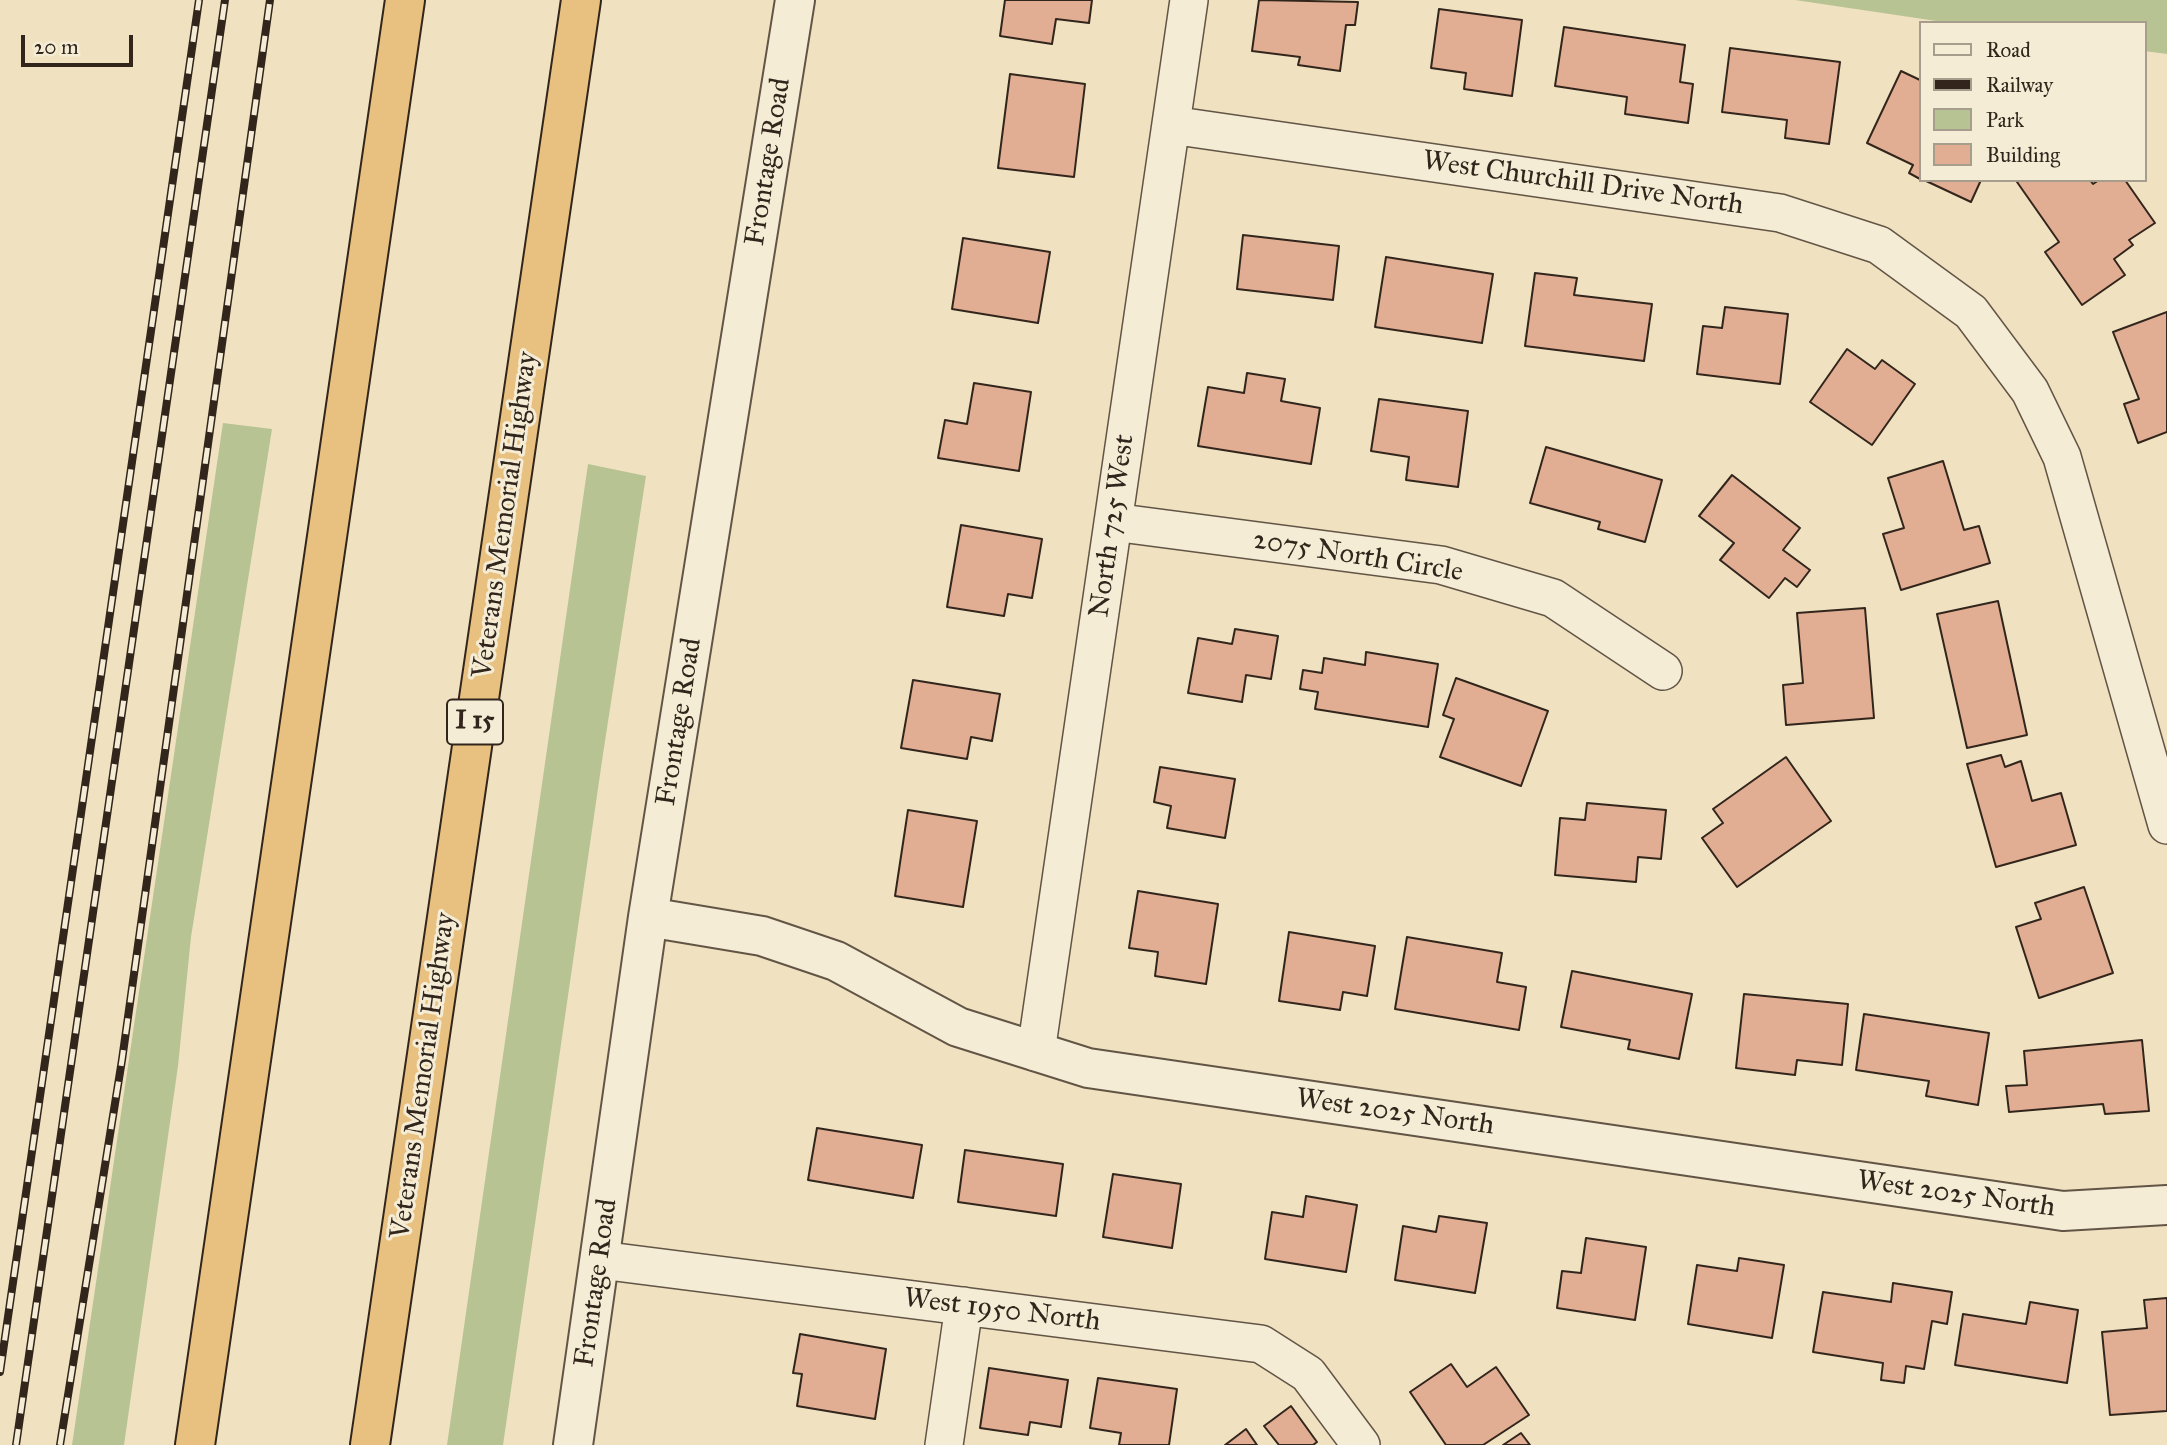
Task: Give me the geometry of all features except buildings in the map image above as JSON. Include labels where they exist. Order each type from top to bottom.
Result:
[{"type":"highway","points":[[195,1445],[405,0]]},
{"type":"highway","name":"Veterans Memorial Highway","points":[[370,1445],[580,0]]},
{"type":"street","name":"Frontage Road","points":[[573,1445],[649,917],[795,0]]},
{"type":"street","name":"North 725 West","points":[[1037,1052],[1189,0]]},
{"type":"street","name":"West Churchill Drive North","points":[[1171,125],[1780,213],[1880,245],[1971,312],[2030,391],[2062,457],[2167,825]]},
{"type":"street","name":"2075 North Circle","points":[[1113,522],[1441,565],[1553,598],[1663,671]]},
{"type":"street","name":"West 2025 North","points":[[649,917],[762,936],[836,961],[958,1027],[1088,1068],[2063,1211],[2167,1205]]},
{"type":"street","name":"West 1950 North","points":[[600,1260],[1261,1343],[1308,1374],[1360,1445]]},
{"type":"street","points":[[944,1445],[964,1306]]},
{"type":"green space","points":[[1795,0],[2167,0],[2167,54],[2146,51],[2146,21],[1937,21]]},
{"type":"green space","points":[[223,423],[272,429],[191,937],[178,1066],[124,1445],[72,1445]]},
{"type":"green space","points":[[588,464],[646,476],[503,1445],[447,1445]]},
{"type":"railway","points":[[0,1372],[199,0]]},
{"type":"railway","points":[[16,1445],[225,0]]},
{"type":"railway","points":[[60,1445],[122,1060],[270,0]]}]
